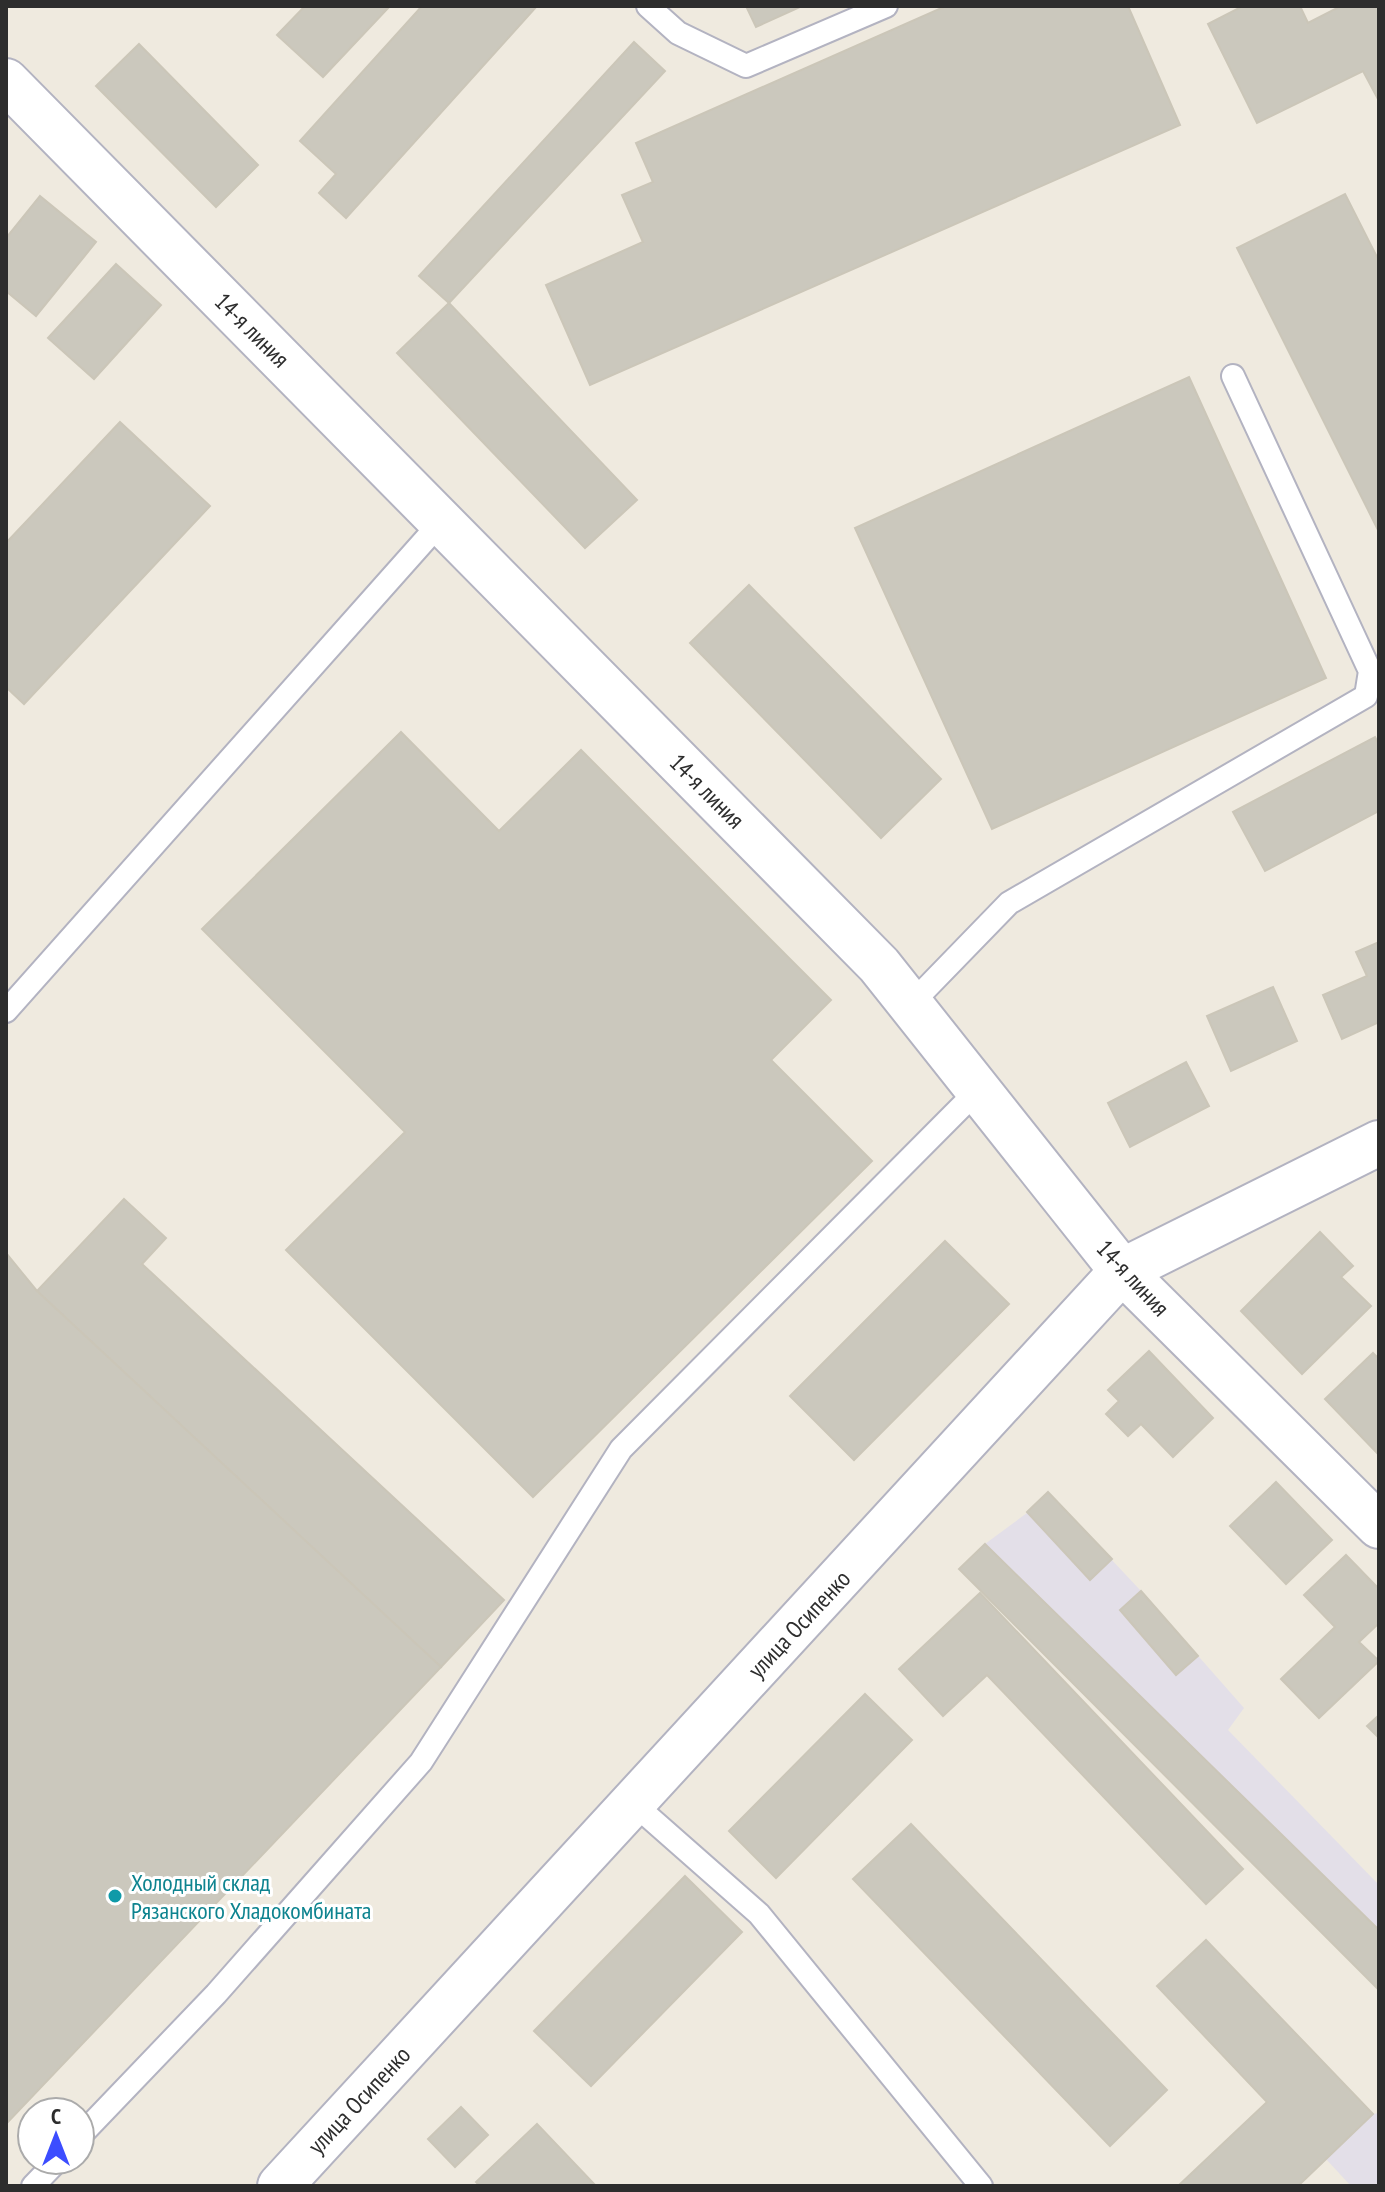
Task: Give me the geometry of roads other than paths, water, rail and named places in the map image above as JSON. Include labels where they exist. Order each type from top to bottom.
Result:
[{"type":"street","name":"14-я линия","points":[[6,81],[879,965],[1122,1271],[1379,1526]]},
{"type":"street","name":"улица Осипенко","points":[[280,2186],[1122,1271],[1379,1143]]},
{"type":"lane","points":[[648,6],[678,33],[746,66],[886,6]]},
{"type":"lane","points":[[910,1005],[1009,903],[1366,696],[1370,671],[1233,376]]},
{"type":"lane","points":[[6,1011],[441,522]]},
{"type":"lane","points":[[96,2119],[216,1994],[421,1762],[621,1449],[978,1090]]},
{"type":"lane","points":[[633,1803],[759,1914],[981,2186]]},
{"type":"place","name":"Холодный склад Рязанского Хладокомбината","points":[[115,1896]]}]
